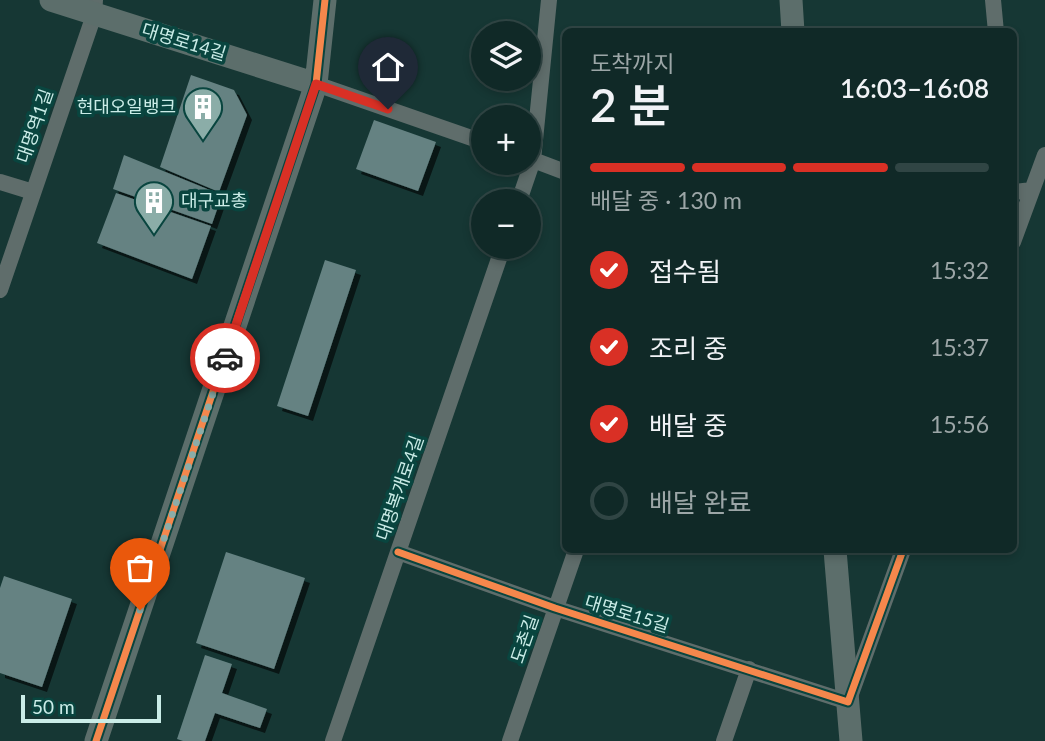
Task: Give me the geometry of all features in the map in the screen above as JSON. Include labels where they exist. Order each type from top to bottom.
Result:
[{"type":"main road","name":"대명로14길","points":[[51,0],[94,7],[316,84]]},
{"type":"main road","points":[[96,741],[316,84],[325,0]]},
{"type":"main road","points":[[791,0],[793,28]]},
{"type":"main road","points":[[835,553],[851,741]]},
{"type":"street","points":[[537,105],[549,0]]},
{"type":"street","points":[[993,0],[996,28]]},
{"type":"street","name":"대명역1길","points":[[0,290],[94,7]]},
{"type":"street","points":[[316,84],[471,138]]},
{"type":"street","points":[[1017,231],[1045,155]]},
{"type":"street","points":[[541,163],[562,171]]},
{"type":"street","points":[[0,182],[33,192]]},
{"type":"street","points":[[1017,192],[1032,190]]},
{"type":"street","name":"대명복개로4길","points":[[333,741],[499,259]]},
{"type":"street","name":"대명로15길","points":[[398,552],[555,608],[848,702]]},
{"type":"street","name":"도촌길","points":[[510,741],[575,553]]},
{"type":"street","points":[[848,702],[902,553]]},
{"type":"street","points":[[724,741],[749,669]]},
{"type":"building","name":"현대오일뱅크","points":[[191,75],[234,90],[247,115],[219,192],[160,167]]},
{"type":"building","points":[[374,120],[436,142],[418,191],[356,169]]},
{"type":"building","points":[[124,155],[222,195],[212,224],[113,189]]},
{"type":"building","name":"대구교총","points":[[116,193],[211,226],[192,279],[97,243]]},
{"type":"building","points":[[325,260],[356,270],[308,416],[277,406]]},
{"type":"building","points":[[226,552],[305,578],[274,669],[196,643]]},
{"type":"building","points":[[4,576],[72,599],[42,687],[0,673],[0,588]]},
{"type":"building","points":[[205,655],[232,664],[222,693],[267,709],[260,728],[215,713],[205,741],[177,739]]},
{"type":"cycle path","points":[[96,741],[316,84],[325,0]]},
{"type":"cycle path","points":[[398,552],[555,608],[848,702],[902,553]]},
{"type":"way so far","points":[[140,610],[225,358]]},
{"type":"place","name":"현대오일뱅크","points":[[203,141]]},
{"type":"place","name":"대구교총","points":[[154,235]]},
{"type":"route","points":[[225,358],[316,84],[388,109]]}]
